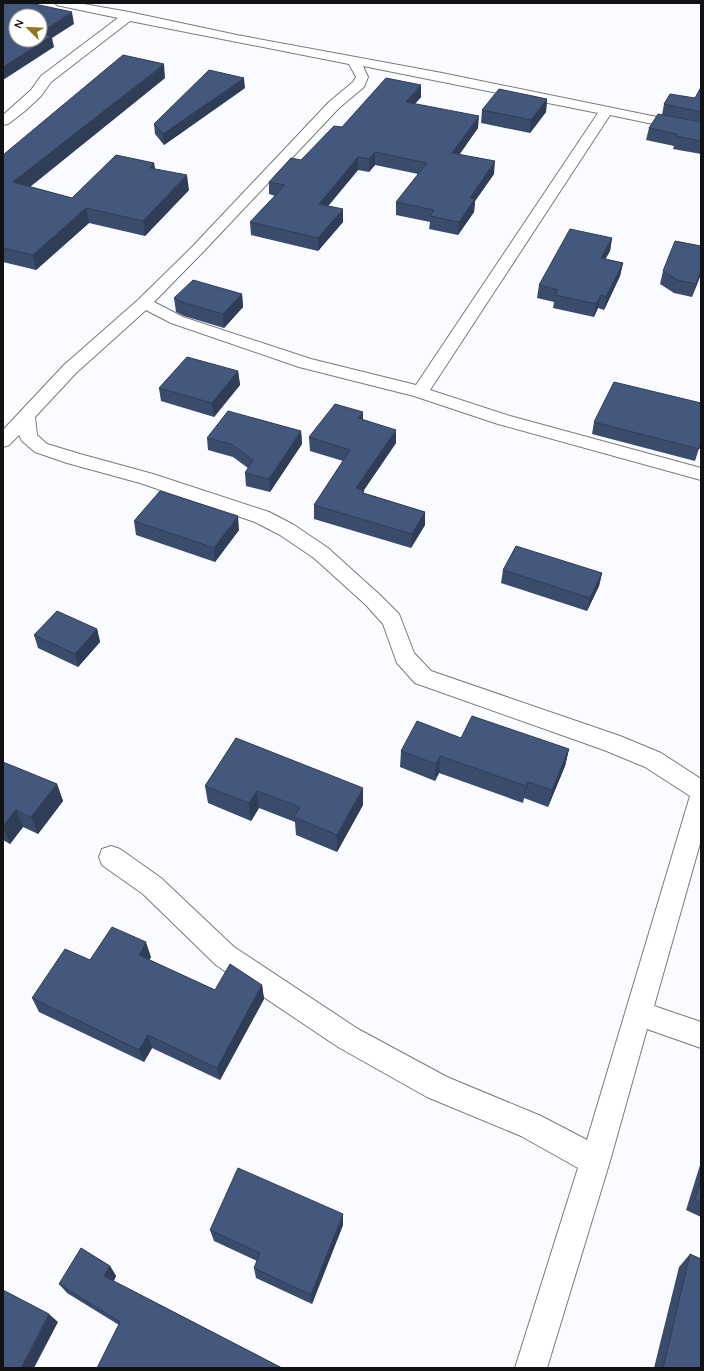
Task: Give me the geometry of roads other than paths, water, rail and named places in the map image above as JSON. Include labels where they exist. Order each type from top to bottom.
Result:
[{"type":"street","points":[[61,3],[355,62],[442,77],[701,130]]},
{"type":"street","points":[[3,121],[36,93],[46,79],[129,16]]},
{"type":"street","points":[[3,441],[70,370],[144,303],[197,250],[334,105],[359,84],[362,78],[355,62]]},
{"type":"street","points":[[420,392],[606,111]]},
{"type":"street","points":[[144,303],[177,320],[305,363],[420,392],[504,420],[701,474]]},
{"type":"street","points":[[26,416],[28,437],[41,448],[74,459],[146,478],[262,517],[287,530],[321,553],[392,620],[405,657],[423,677],[653,760],[701,791]]},
{"type":"street","points":[[531,1368],[595,1161],[701,798]]},
{"type":"street","points":[[111,857],[152,886],[225,956],[348,1038],[437,1087],[532,1126],[595,1161]]},
{"type":"street","points":[[638,1013],[701,1035]]}]
